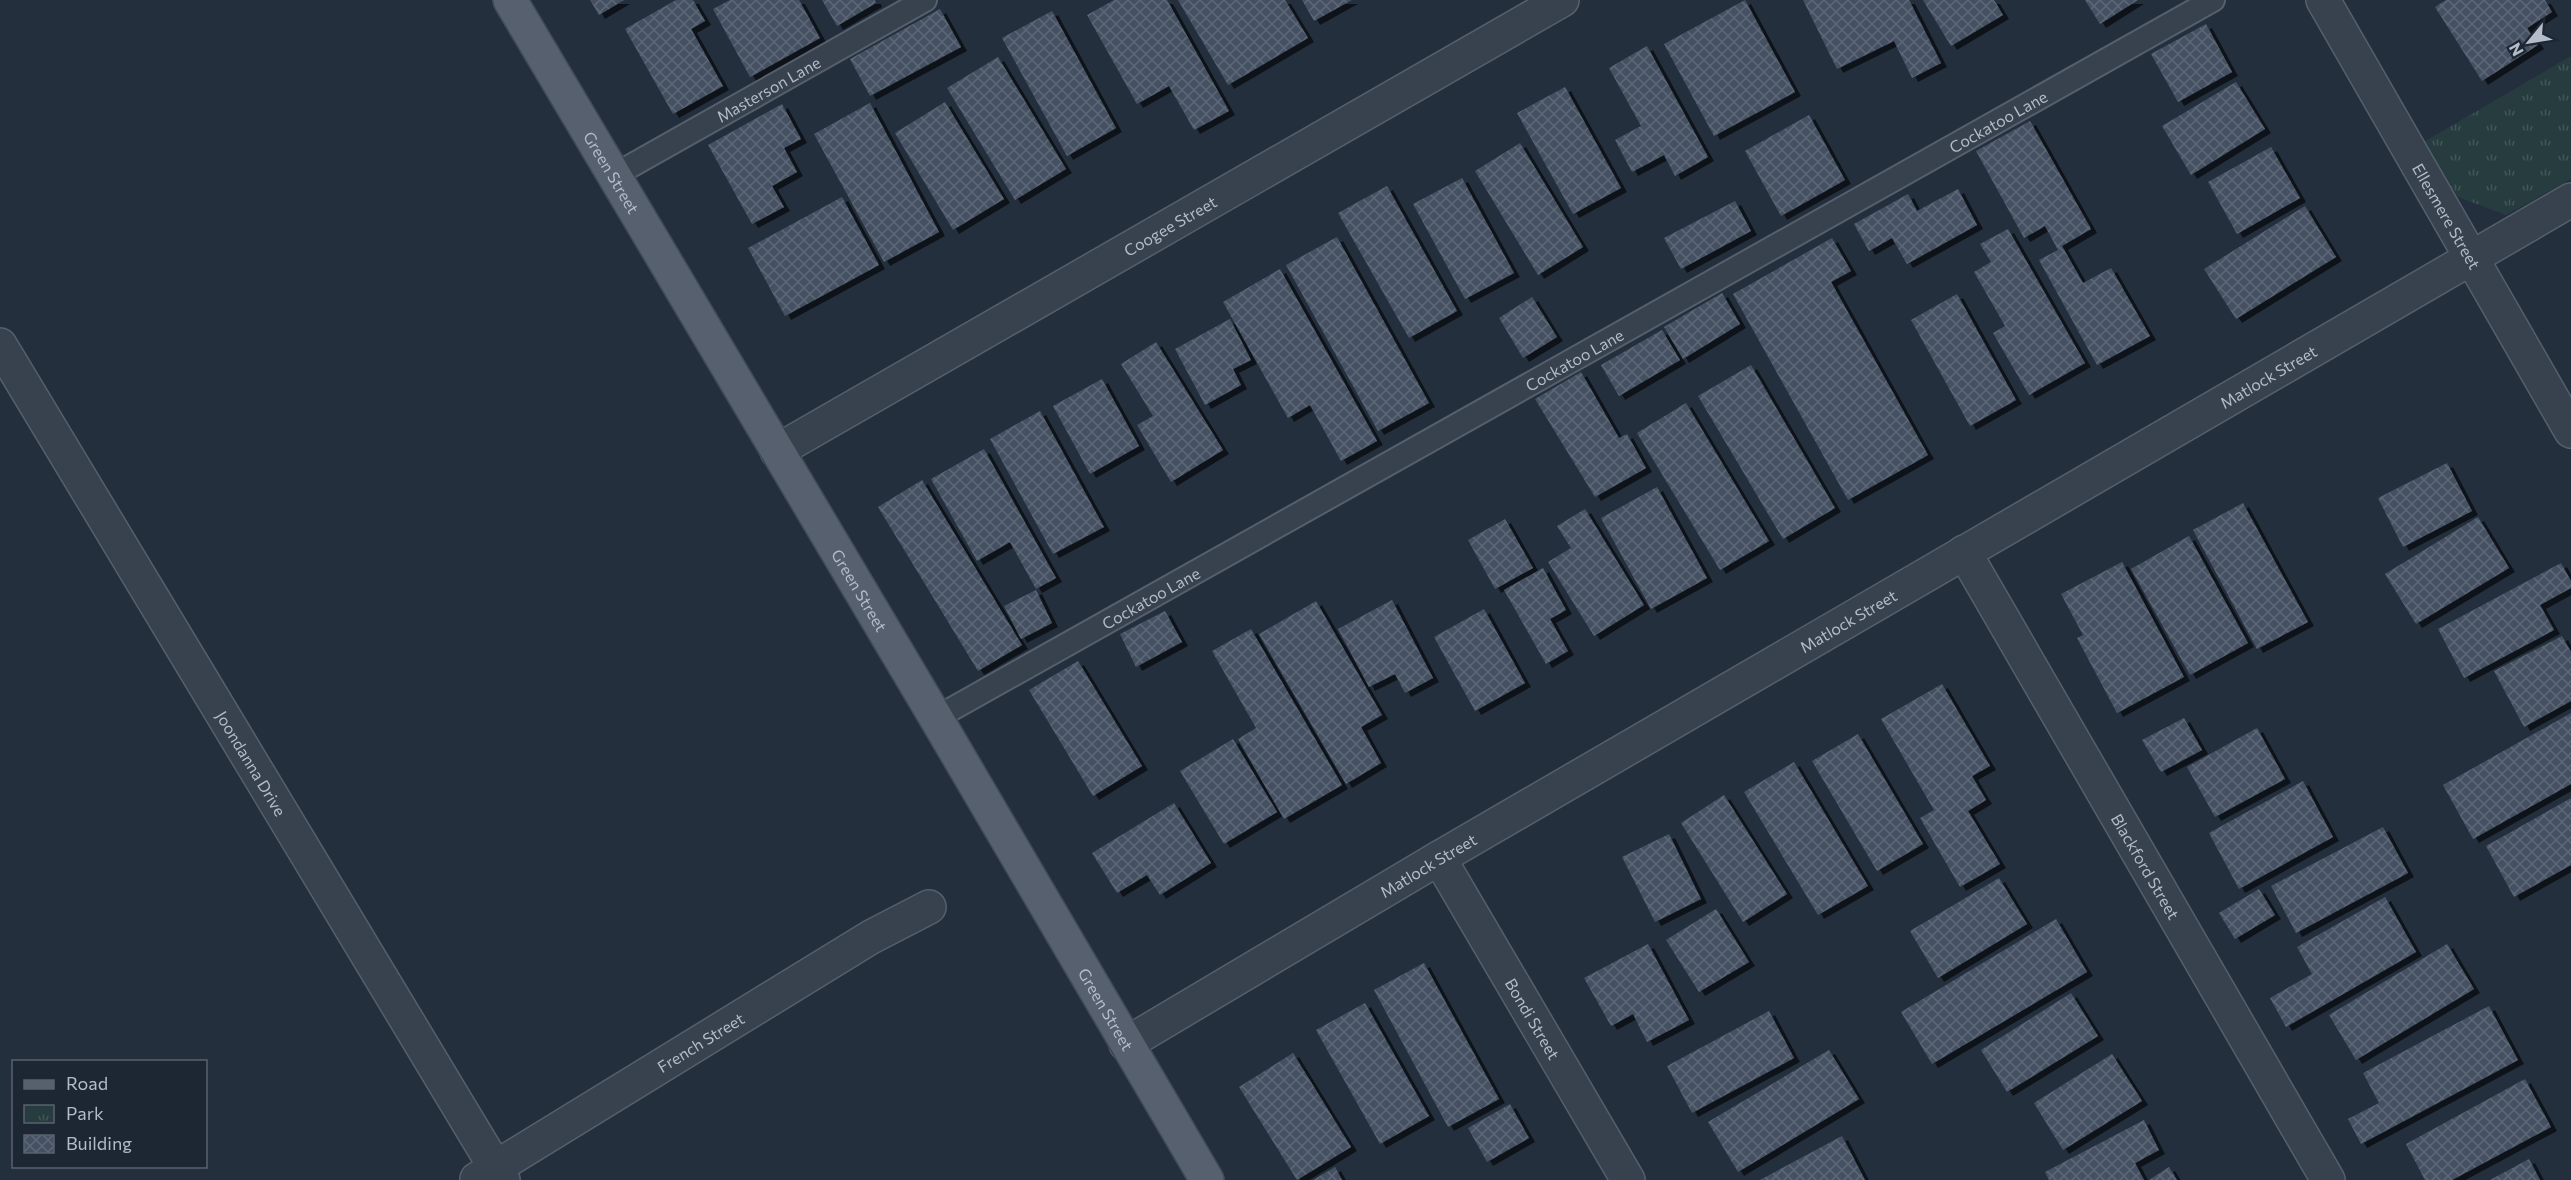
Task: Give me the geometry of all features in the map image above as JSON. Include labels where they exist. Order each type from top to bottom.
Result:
[{"type":"main road","name":"Green Street","points":[[510,0],[1207,1180]]},
{"type":"street","name":"Coogee Street","points":[[777,451],[1562,0]]},
{"type":"street","name":"Ellesmere Street","points":[[2323,0],[2571,431]]},
{"type":"street","name":"Matlock Street","points":[[1126,1044],[1439,858],[2571,200]]},
{"type":"street","name":"Joondanna Drive","points":[[0,345],[492,1176]]},
{"type":"street","name":"Blackford Street","points":[[1965,552],[2328,1180]]},
{"type":"street","name":"Bondi Street","points":[[1439,858],[1628,1180]]},
{"type":"street","name":"French Street","points":[[492,1176],[871,937],[929,907]]},
{"type":"lane","name":"Masterson Lane","points":[[613,177],[925,0]]},
{"type":"lane","name":"Cockatoo Lane","points":[[936,718],[2213,0]]},
{"type":"green space","points":[[2571,56],[2571,179],[2506,215],[2458,197],[2422,143]]},
{"type":"building","points":[[590,0],[624,0],[599,15]]},
{"type":"building","points":[[676,0],[693,0],[705,21],[691,29],[723,86],[673,114],[625,29]]},
{"type":"building","points":[[730,0],[799,0],[820,38],[750,77],[713,9]]},
{"type":"building","points":[[822,0],[875,0],[876,3],[837,26]]},
{"type":"building","points":[[1114,0],[1167,0],[1229,111],[1194,130],[1169,86],[1137,104],[1087,15]]},
{"type":"building","points":[[1178,0],[1285,0],[1308,38],[1228,85]]},
{"type":"building","points":[[1302,0],[1352,0],[1314,21]]},
{"type":"building","points":[[1745,0],[1795,92],[1714,136],[1664,44]]},
{"type":"building","points":[[1803,0],[1909,0],[1941,63],[1912,78],[1894,41],[1837,69]]},
{"type":"building","points":[[1923,0],[1994,0],[2003,15],[1951,46]]},
{"type":"building","points":[[2085,0],[2138,0],[2100,24]]},
{"type":"building","points":[[2446,0],[2545,0],[2552,12],[2527,28],[2538,45],[2482,81],[2435,7]]},
{"type":"building","points":[[940,9],[961,47],[870,96],[850,59]]},
{"type":"building","points":[[1052,11],[1116,128],[1067,156],[1002,38]]},
{"type":"building","points":[[2206,24],[2232,72],[2178,102],[2151,54]]},
{"type":"building","points":[[1647,46],[1708,157],[1675,176],[1664,155],[1632,172],[1615,140],[1641,126],[1609,68]]},
{"type":"building","points":[[998,57],[1066,169],[1015,200],[947,88]]},
{"type":"building","points":[[2236,82],[2265,129],[2191,175],[2162,126]]},
{"type":"building","points":[[1565,87],[1621,188],[1573,214],[1517,113]]},
{"type":"building","points":[[945,102],[1004,199],[953,230],[895,133]]},
{"type":"building","points":[[870,103],[939,232],[884,262],[814,134]]},
{"type":"building","points":[[782,104],[801,139],[784,148],[797,172],[772,186],[784,207],[752,224],[708,145]]},
{"type":"building","points":[[1809,115],[1845,180],[1781,216],[1745,151]]},
{"type":"building","points":[[2030,121],[2091,229],[2062,246],[2083,283],[2111,268],[2150,336],[2097,365],[2039,260],[2058,250],[2045,226],[2024,238],[1976,151]]},
{"type":"building","points":[[1520,143],[1583,247],[1538,275],[1475,171]]},
{"type":"building","points":[[2271,147],[2300,198],[2237,234],[2208,182]]},
{"type":"building","points":[[1462,178],[1514,273],[1465,299],[1413,204]]},
{"type":"building","points":[[1387,186],[1457,311],[1409,338],[1338,213]]},
{"type":"building","points":[[1958,189],[1977,225],[1907,264],[1892,238],[1869,251],[1854,224],[1908,194],[1917,211]]},
{"type":"building","points":[[842,197],[879,265],[785,316],[748,248]]},
{"type":"building","points":[[1735,201],[1751,231],[1681,269],[1664,238]]},
{"type":"building","points":[[2305,206],[2336,257],[2236,319],[2204,269]]},
{"type":"building","points":[[2008,229],[2085,363],[2029,395],[1993,333],[2005,326],[1974,272],[1991,262],[1980,244]]},
{"type":"building","points":[[1337,237],[1429,403],[1378,431],[1286,265]]},
{"type":"building","points":[[1832,238],[1851,271],[1831,282],[1928,455],[1848,500],[1733,294]]},
{"type":"building","points":[[1280,269],[1377,441],[1341,461],[1310,405],[1288,418],[1223,302]]},
{"type":"building","points":[[1722,293],[1740,324],[1683,359],[1664,327]]},
{"type":"building","points":[[1957,294],[2016,400],[1970,426],[1911,320]]},
{"type":"building","points":[[1532,297],[1557,337],[1523,358],[1499,318]]},
{"type":"building","points":[[1230,319],[1251,360],[1233,369],[1241,385],[1205,405],[1175,349]]},
{"type":"building","points":[[1662,330],[1680,360],[1619,396],[1601,365]]},
{"type":"building","points":[[1156,342],[1223,450],[1171,482],[1137,425],[1153,416],[1121,364]]},
{"type":"building","points":[[1751,365],[1835,508],[1783,539],[1698,396]]},
{"type":"building","points":[[1581,372],[1619,438],[1627,434],[1646,468],[1595,497],[1535,399]]},
{"type":"building","points":[[1102,379],[1139,446],[1090,474],[1053,406]]},
{"type":"building","points":[[1686,403],[1769,541],[1720,570],[1637,433]]},
{"type":"building","points":[[1040,411],[1104,527],[1053,554],[990,439]]},
{"type":"building","points":[[984,449],[1056,578],[1036,589],[1010,542],[977,561],[931,479]]},
{"type":"building","points":[[2447,463],[2472,511],[2403,547],[2378,498]]},
{"type":"building","points":[[922,480],[1022,645],[978,671],[878,507]]},
{"type":"building","points":[[1657,487],[1707,578],[1651,609],[1601,518]]},
{"type":"building","points":[[2243,503],[2308,622],[2257,649],[2193,530]]},
{"type":"building","points":[[1585,509],[1644,605],[1594,636],[1548,562],[1571,548],[1557,526]]},
{"type":"building","points":[[2478,517],[2509,568],[2416,624],[2385,574]]},
{"type":"building","points":[[1505,519],[1533,568],[1495,589],[1468,540]]},
{"type":"building","points":[[2189,536],[2248,643],[2190,675],[2131,569]]},
{"type":"building","points":[[2122,562],[2184,677],[2117,713],[2077,638],[2083,635],[2061,594]]},
{"type":"building","points":[[2561,563],[2571,581],[2571,588],[2540,605],[2554,630],[2464,678],[2438,629]]},
{"type":"building","points":[[1543,568],[1566,610],[1550,619],[1568,651],[1546,664],[1504,590]]},
{"type":"building","points":[[1036,590],[1052,623],[1021,639],[1004,606]]},
{"type":"building","points":[[1392,600],[1433,678],[1405,693],[1395,674],[1369,687],[1338,629]]},
{"type":"building","points":[[1316,601],[1382,715],[1361,727],[1381,763],[1346,784],[1259,634]]},
{"type":"building","points":[[1484,609],[1525,683],[1475,711],[1434,637]]},
{"type":"building","points":[[1165,611],[1182,642],[1136,667],[1120,634]]},
{"type":"building","points":[[1251,629],[1342,785],[1284,819],[1238,739],[1256,728],[1212,651]]},
{"type":"building","points":[[2562,636],[2571,652],[2571,701],[2524,727],[2494,671]]},
{"type":"building","points":[[1078,661],[1142,766],[1093,796],[1029,690]]},
{"type":"building","points":[[1942,684],[1990,766],[1972,776],[1986,800],[1968,811],[2000,864],[1960,887],[1920,818],[1934,810],[1881,719]]},
{"type":"building","points":[[2571,713],[2571,784],[2473,839],[2443,785]]},
{"type":"building","points":[[2184,718],[2202,750],[2161,772],[2142,740]]},
{"type":"building","points":[[2257,728],[2285,779],[2215,817],[2187,767]]},
{"type":"building","points":[[1858,734],[1923,844],[1877,871],[1812,761]]},
{"type":"building","points":[[1233,739],[1277,812],[1224,844],[1180,771]]},
{"type":"building","points":[[1794,762],[1868,886],[1818,915],[1744,792]]},
{"type":"building","points":[[2303,781],[2333,837],[2239,889],[2209,833]]},
{"type":"building","points":[[1724,795],[1787,894],[1743,922],[1681,823]]},
{"type":"building","points":[[2571,798],[2571,865],[2514,897],[2486,846]]},
{"type":"building","points":[[1174,803],[1211,863],[1160,895],[1147,875],[1117,893],[1092,853]]},
{"type":"building","points":[[2383,827],[2408,873],[2296,933],[2271,886]]},
{"type":"building","points":[[1669,834],[1701,899],[1655,922],[1622,857]]},
{"type":"building","points":[[1999,878],[2027,924],[1938,978],[1910,931]]},
{"type":"building","points":[[2259,889],[2275,915],[2235,939],[2219,913]]},
{"type":"building","points":[[2385,897],[2416,952],[2286,1027],[2270,998],[2312,974],[2297,947]]},
{"type":"building","points":[[1716,909],[1749,962],[1699,992],[1666,940]]},
{"type":"building","points":[[2056,919],[2087,972],[1932,1064],[1901,1012]]},
{"type":"building","points":[[1648,944],[1689,1020],[1647,1042],[1633,1014],[1611,1026],[1584,978]]},
{"type":"building","points":[[2447,944],[2474,989],[2356,1060],[2329,1015]]},
{"type":"building","points":[[1424,963],[1499,1099],[1448,1127],[1374,990]]},
{"type":"building","points":[[2071,993],[2098,1036],[2007,1092],[1981,1050]]},
{"type":"building","points":[[1365,1003],[1429,1116],[1380,1144],[1316,1030]]},
{"type":"building","points":[[2489,1006],[2518,1060],[2361,1144],[2348,1119],[2379,1103],[2363,1073]]},
{"type":"building","points":[[1769,1011],[1794,1058],[1692,1113],[1667,1066]]},
{"type":"building","points":[[1829,1050],[1859,1099],[1738,1172],[1708,1122]]},
{"type":"building","points":[[1293,1053],[1351,1147],[1297,1180],[1239,1087]]},
{"type":"building","points":[[2112,1054],[2142,1101],[2063,1150],[2034,1103]]},
{"type":"building","points":[[2525,1079],[2551,1127],[2452,1180],[2425,1180],[2406,1144]]},
{"type":"building","points":[[1510,1104],[1529,1138],[1487,1162],[1468,1128]]},
{"type":"building","points":[[2144,1120],[2159,1150],[2135,1163],[2144,1180],[2049,1180],[2045,1172]]},
{"type":"building","points":[[1842,1136],[1865,1180],[1760,1180]]},
{"type":"building","points":[[2529,1159],[2540,1180],[2490,1180]]},
{"type":"building","points":[[1335,1167],[1342,1180],[1313,1180]]},
{"type":"building","points":[[2169,1167],[2177,1180],[2149,1180]]}]
